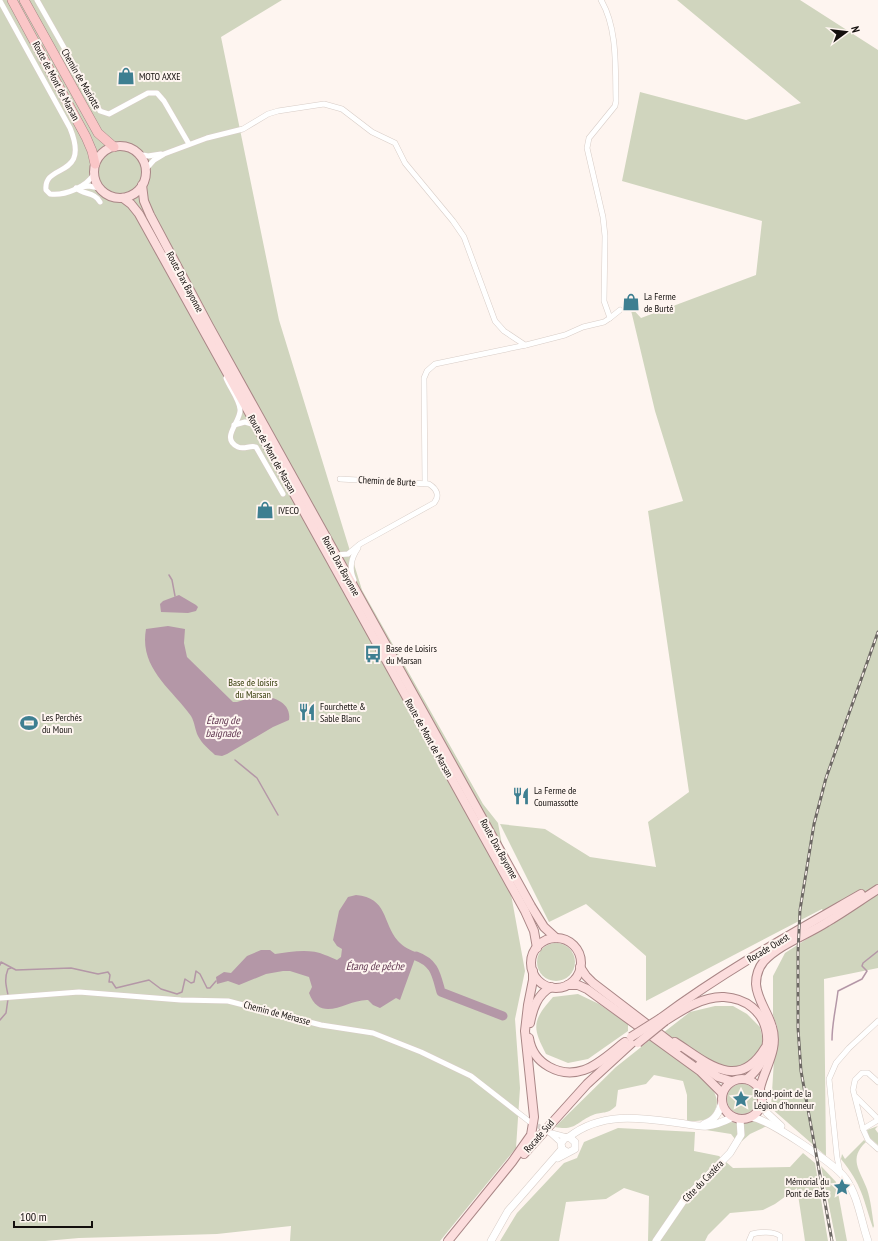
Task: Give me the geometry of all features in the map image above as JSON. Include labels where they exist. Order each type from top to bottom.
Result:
[{"type":"highway","name":"Route de Mont de Marsan","points":[[12,0],[84,133],[92,151],[95,164]]},
{"type":"highway","points":[[24,0],[98,133],[114,147]]},
{"type":"main road","points":[[114,147],[127,147],[138,154],[145,170],[142,185],[130,196],[123,198],[106,194],[99,188],[94,174],[95,164],[101,154],[114,147]]},
{"type":"main road","name":"Route Dax Bayonne","points":[[142,185],[147,208],[169,253],[335,555],[531,906],[544,927],[556,938]]},
{"type":"main road","name":"Route de Mont de Marsan","points":[[123,198],[131,204],[139,214],[525,912],[534,931],[536,948]]},
{"type":"main road","name":"Rocade Ouest","points":[[663,1019],[704,987],[742,963],[878,884]]},
{"type":"main road","points":[[731,1081],[722,1093],[724,1108],[736,1118],[752,1117],[761,1108],[762,1101],[760,1088],[771,1058],[774,1040],[771,1024],[756,987],[756,977],[760,967],[772,954],[826,923],[878,889]]},
{"type":"main road","points":[[448,1241],[512,1162],[531,1135],[534,1116],[525,1031],[533,980],[532,959],[536,948],[547,940],[556,938],[569,942],[574,946],[580,956],[580,967],[576,978],[568,985]]},
{"type":"main road","points":[[580,967],[593,983],[715,1076],[731,1081],[742,1078],[747,1079],[760,1088]]},
{"type":"main road","points":[[533,971],[540,981],[551,987]]},
{"type":"main road","points":[[722,1093],[700,1071],[587,989],[578,985],[551,987],[542,993],[538,998],[530,1024],[530,1043],[536,1056],[553,1069],[574,1072],[585,1070],[606,1056],[635,1040],[663,1019],[698,1002],[724,997],[736,1000],[753,1008],[762,1018],[766,1027],[767,1044],[764,1059],[760,1066],[747,1079]]},
{"type":"main road","points":[[662,1036],[669,1038],[710,1065],[728,1072],[737,1071],[752,1065],[767,1044]]},
{"type":"main road","name":"Rocade Sud","points":[[452,1241],[539,1136],[587,1084],[635,1040]]},
{"type":"street","points":[[0,0],[70,128],[76,147],[76,155],[72,162],[68,167],[49,177],[46,183],[46,190],[50,194],[54,194],[89,186],[99,188]]},
{"type":"street","name":"Chemin de Mariotte","points":[[37,0],[100,111],[109,114],[148,93],[157,93],[164,101],[189,144]]},
{"type":"street","points":[[601,0],[608,12],[612,30],[616,101],[615,106],[588,138],[586,148],[603,217],[605,236],[604,301],[610,318]]},
{"type":"street","points":[[145,170],[154,160],[164,154],[189,144],[243,129],[268,114],[324,104],[342,108],[372,132],[395,143],[405,163],[454,221],[464,237],[495,321],[504,331],[526,345]]},
{"type":"street","points":[[138,154],[148,156],[164,154]]},
{"type":"street","points":[[76,188],[88,182],[94,174]]},
{"type":"street","points":[[76,188],[80,191],[93,195],[100,202]]},
{"type":"street","points":[[425,484],[424,378],[427,371],[434,364],[526,345],[565,335],[583,327],[604,322],[620,310]]},
{"type":"street","points":[[212,346],[219,365],[239,405],[241,414],[234,425],[231,435],[233,442],[242,448],[256,447],[282,494]]},
{"type":"street","points":[[234,425],[245,422],[256,426]]},
{"type":"street","name":"Chemin de Burte","points":[[335,555],[348,554],[366,541],[434,503],[437,493],[431,485],[425,484],[340,479]]},
{"type":"street","name":"Chemin de Burte","points":[[366,541],[355,553],[351,573],[383,642]]},
{"type":"street","name":"Chemin de Ménasse","points":[[5,997],[79,992],[181,1000],[228,1001],[321,1025],[373,1033],[421,1052],[471,1076],[530,1122]]},
{"type":"street","points":[[840,1172],[836,1157],[829,1079],[836,1063],[849,1048],[878,1021]]},
{"type":"street","points":[[878,1082],[868,1073],[858,1075],[853,1086],[863,1129],[868,1140],[878,1149]]},
{"type":"street","points":[[855,1096],[878,1120],[863,1129]]},
{"type":"street","points":[[762,1101],[767,1113],[796,1140]]},
{"type":"street","points":[[698,1126],[715,1117],[720,1110],[722,1102]]},
{"type":"street","points":[[491,1241],[508,1211],[551,1163],[563,1148],[568,1137],[588,1126],[609,1119],[631,1117],[698,1126],[717,1124],[736,1118]]},
{"type":"street","points":[[752,1117],[763,1120],[796,1140],[840,1172],[847,1181],[852,1193],[868,1241]]},
{"type":"street","name":"Côte du Castéra","points":[[656,1241],[684,1200],[730,1153],[742,1133],[736,1118]]},
{"type":"street","points":[[575,1142],[568,1137],[548,1132],[563,1148],[575,1148],[575,1142],[588,1126]]},
{"type":"street","points":[[829,1164],[834,1162],[836,1157]]},
{"type":"street","points":[[749,1241],[752,1234],[757,1232],[776,1234],[780,1236],[780,1241]]},
{"type":"green space","name":"Base de loisirs du Marsan","points":[[0,0],[282,0],[221,37],[279,320],[362,590],[483,804],[498,823],[525,971],[515,1019],[520,1088],[516,1148],[440,1241],[290,1241],[291,1226],[217,1234],[79,1238],[45,1241],[0,1241]]},
{"type":"green space","points":[[677,0],[800,0],[878,50],[878,968],[824,979],[826,1156],[771,1108],[774,1060],[778,1040],[777,1026],[773,1015],[773,976],[785,953],[830,924],[822,909],[646,1001],[646,956],[586,904],[549,922],[500,824],[545,829],[590,857],[656,867],[648,822],[689,792],[648,511],[683,501],[655,411],[630,306],[641,318],[756,275],[762,221],[622,181],[640,92],[746,120],[801,103]]},
{"type":"green space","points":[[556,943],[566,946],[572,952],[575,962],[572,972],[566,978],[556,981],[546,978],[540,972],[537,962],[540,952],[546,946]]},
{"type":"green space","points":[[578,994],[599,1004],[628,1024],[628,1031],[588,1059],[568,1063],[546,1054],[538,1037],[536,1024],[541,1012],[553,997]]},
{"type":"green space","points":[[715,1006],[733,1006],[747,1014],[760,1027],[764,1045],[758,1060],[743,1067],[721,1065],[700,1056],[663,1033],[690,1012]]},
{"type":"green space","points":[[650,1040],[695,1070],[714,1091],[717,1102],[714,1112],[709,1118],[687,1121],[687,1095],[683,1081],[654,1075],[646,1084],[618,1090],[616,1106],[610,1111],[593,1115],[572,1127],[555,1127],[616,1067]]},
{"type":"green space","points":[[742,1084],[753,1088],[757,1099],[753,1110],[742,1114],[731,1110],[727,1099],[731,1088]]},
{"type":"green space","points":[[758,1121],[767,1126],[750,1134],[742,1141],[743,1123]]},
{"type":"green space","points":[[730,1122],[737,1123],[740,1132],[735,1139],[731,1134],[706,1130],[706,1128]]},
{"type":"green space","points":[[878,1126],[875,1129],[878,1133],[878,1145],[869,1137],[867,1130]]},
{"type":"green space","points":[[618,1128],[695,1132],[694,1151],[719,1156],[733,1168],[790,1167],[803,1153],[815,1163],[828,1241],[805,1241],[797,1188],[775,1204],[763,1210],[730,1213],[708,1235],[705,1241],[648,1241],[649,1196],[624,1188],[606,1199],[566,1202],[559,1241],[500,1241],[517,1213],[564,1163],[577,1158],[584,1142]]},
{"type":"green space","points":[[864,1140],[866,1142],[858,1154],[857,1165],[870,1198],[873,1228],[858,1184],[841,1159],[842,1154],[845,1159]]},
{"type":"green space","points":[[821,1166],[836,1182],[847,1241],[836,1241]]},
{"type":"water","points":[[179,595],[196,605],[198,607],[196,611],[188,613],[161,612],[160,604],[163,601]]},
{"type":"water","name":"Étang de baignade","points":[[168,626],[185,629],[184,643],[187,657],[233,702],[238,702],[255,696],[273,698],[279,700],[287,708],[289,720],[273,727],[227,754],[222,756],[215,755],[200,739],[191,716],[158,677],[147,655],[145,643],[146,629]]},
{"type":"water","name":"Étang de pêche","points":[[356,895],[366,897],[374,901],[383,912],[393,934],[398,941],[405,947],[417,953],[400,1000],[396,998],[380,1008],[373,1005],[368,1000],[327,1009],[320,1007],[314,1002],[309,993],[312,987],[309,977],[290,971],[266,974],[239,985],[228,981],[217,984],[216,977],[224,972],[231,973],[247,956],[261,950],[270,950],[275,954],[300,951],[313,952],[326,955],[337,960],[341,957],[342,949],[337,946],[333,940],[339,911],[348,897]]},
{"type":"waterway","points":[[169,575],[172,580],[175,596]]},
{"type":"waterway","points":[[235,760],[257,778],[278,815]]},
{"type":"waterway","points":[[832,1040],[838,991],[862,979],[867,971],[862,966],[863,963],[878,951]]},
{"type":"waterway","points":[[416,956],[427,962],[434,970],[441,992],[503,1016]]},
{"type":"waterway","points":[[0,965],[1,962],[16,970],[71,968],[98,974],[108,972],[110,975],[109,982],[112,982],[116,988],[149,980],[161,989],[177,994],[182,992],[185,979],[191,983],[194,982],[196,971],[200,974],[207,988],[210,988],[216,981]]},
{"type":"waterway","points":[[8,995],[6,976],[8,969],[11,968]]},
{"type":"waterway","points":[[0,1020],[6,1013],[8,999]]},
{"type":"tunnel","points":[[531,1122],[547,1131]]},
{"type":"railway","points":[[832,1241],[801,1071],[798,1028],[798,952],[800,910],[814,824],[826,778],[878,632]]},
{"type":"place","name":"MOTO AXXE","points":[[126,76]]},
{"type":"place","name":"La Ferme de Burté","points":[[631,302]]},
{"type":"place","name":"IVECO","points":[[265,510]]},
{"type":"place","name":"Base de Loisirs du Marsan","points":[[373,654]]},
{"type":"place","name":"Fourchette & Sable Blanc","points":[[307,712]]},
{"type":"place","name":"Les Perchés du Moun","points":[[29,723]]},
{"type":"place","name":"La Ferme de Coumassotte","points":[[521,796]]},
{"type":"place","name":"Rond-point de la Légion d'honneur","points":[[741,1099]]},
{"type":"place","name":"Mémorial du Pont de Bats","points":[[842,1187]]}]
